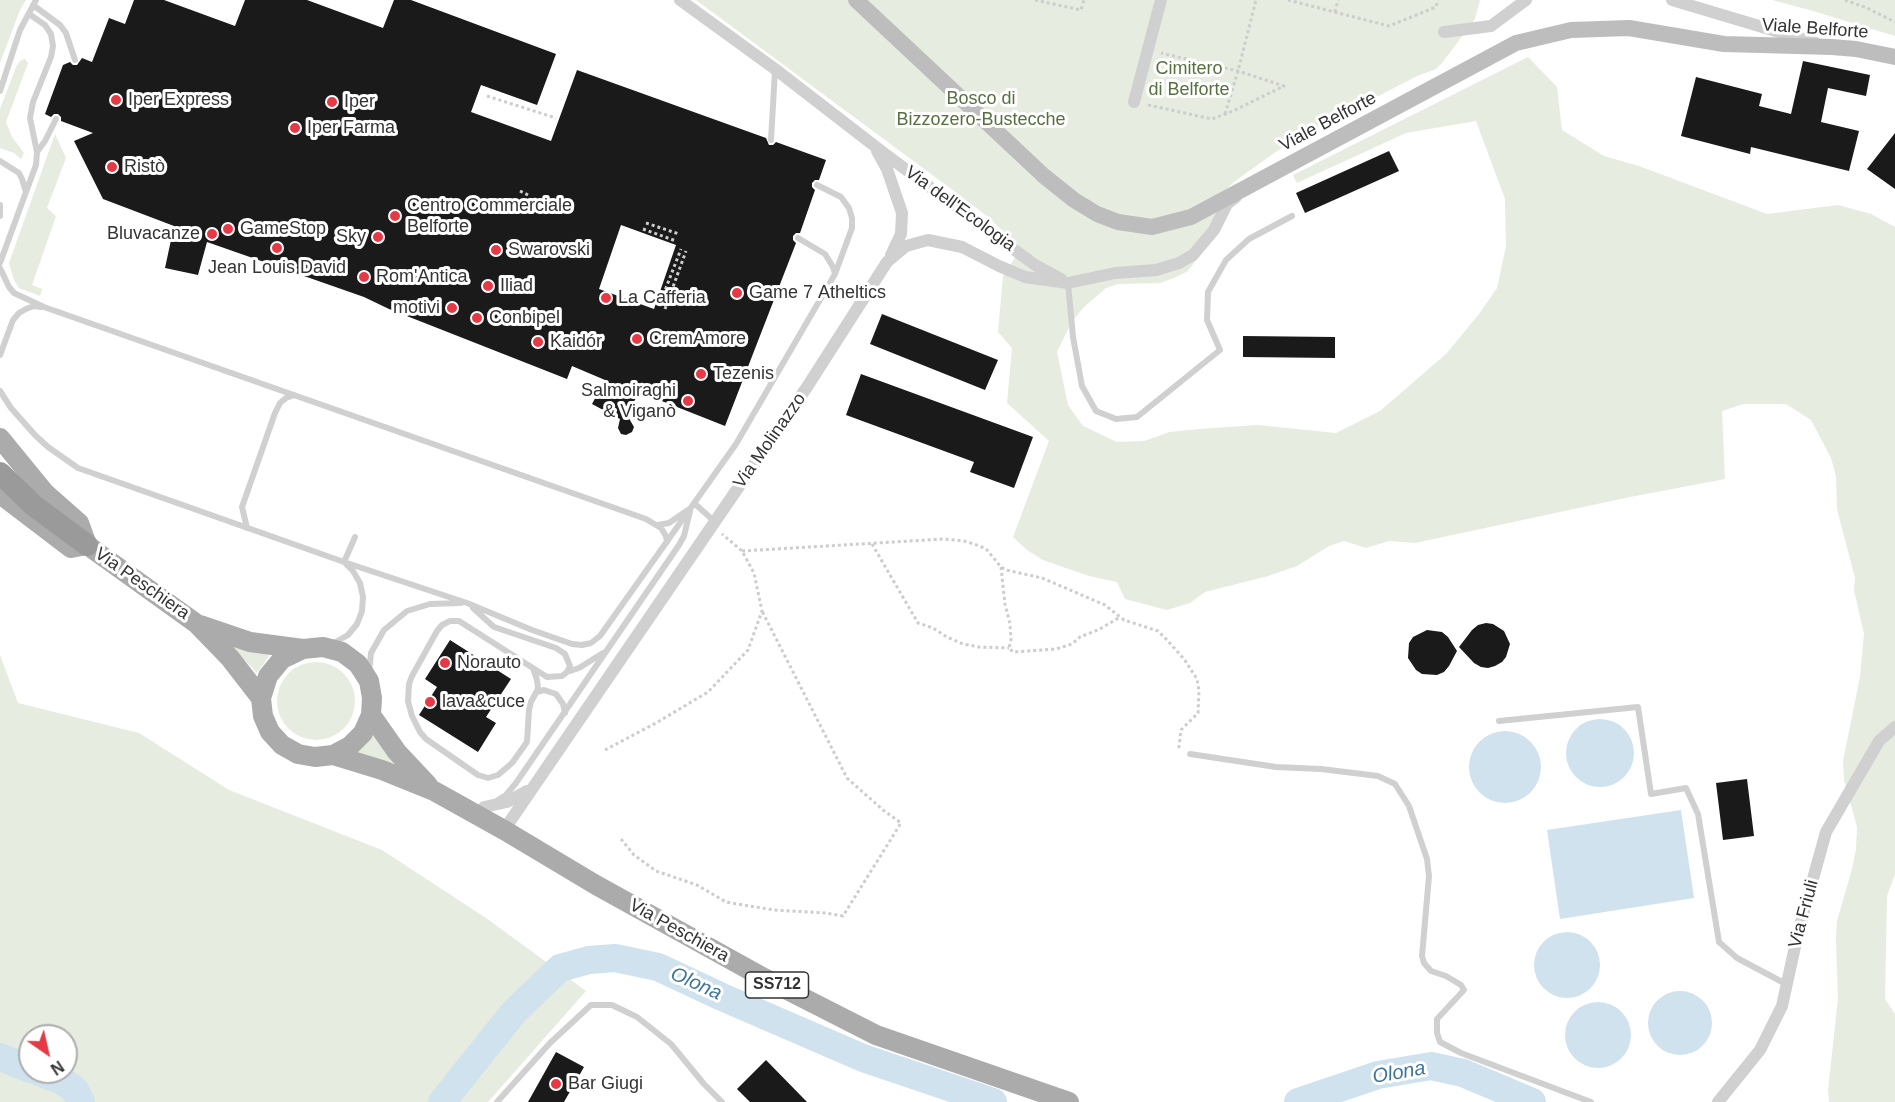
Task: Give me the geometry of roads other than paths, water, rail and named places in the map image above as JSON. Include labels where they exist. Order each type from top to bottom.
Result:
[{"type":"highway","points":[[0,473],[33,505],[87,545]]},
{"type":"main road","name":"Viale Belforte","points":[[856,0],[1044,176],[1074,200],[1097,214],[1118,222],[1152,227],[1191,217],[1516,43],[1571,30],[1629,28],[1724,44],[1832,47],[1895,57]]},
{"type":"main road","name":"Via Peschiera","points":[[0,438],[45,493],[79,523],[87,545],[197,624],[230,657],[261,698]]},
{"type":"main road","name":"Via Peschiera","points":[[0,494],[71,548],[87,545]]},
{"type":"main road","name":"Via Peschiera","points":[[197,624],[250,642],[303,648],[322,647],[342,652],[358,664],[369,681]]},
{"type":"main road","name":"Via Peschiera","points":[[303,648],[282,659],[268,676],[261,698],[263,716],[270,732],[282,745],[298,754],[315,757],[333,755],[382,770],[475,808],[504,830],[596,885],[754,973],[876,1035],[1069,1102]]},
{"type":"main road","points":[[333,755],[350,747],[363,733],[371,715],[372,698],[369,681]]},
{"type":"main road","name":"Via Peschiera","points":[[371,715],[397,752],[434,791]]},
{"type":"street","name":"Via dell'Ecologia","points":[[680,0],[1035,265],[1068,283]]},
{"type":"street","points":[[1134,102],[1161,0]]},
{"type":"street","points":[[1444,32],[1491,26],[1526,0]]},
{"type":"street","points":[[1672,0],[1832,47]]},
{"type":"street","points":[[875,147],[887,169],[902,213],[900,234],[887,262]]},
{"type":"street","points":[[1068,283],[1115,273],[1156,270],[1179,263],[1193,255],[1214,230],[1227,204],[1248,186]]},
{"type":"street","name":"Via Molinazzo","points":[[504,830],[807,387],[887,262],[906,246],[928,240],[962,248],[1025,277],[1068,283]]},
{"type":"street","name":"Via Friuli","points":[[1718,1102],[1760,1050],[1782,1006],[1798,933],[1826,832],[1879,741],[1895,727]]},
{"type":"street","name":"Via Molinazzo","points":[[475,808],[507,802],[525,794],[538,779]]},
{"type":"lane","points":[[0,91],[20,30],[34,2],[55,19],[66,33],[75,60]]},
{"type":"lane","points":[[0,263],[34,174],[37,152],[30,118],[33,102],[51,57],[53,46],[51,34],[45,25],[28,14]]},
{"type":"lane","points":[[771,140],[775,69]]},
{"type":"lane","points":[[37,152],[56,118]]},
{"type":"lane","points":[[0,161],[19,173],[26,192]]},
{"type":"lane","points":[[0,391],[11,408],[35,435],[78,468],[467,603],[572,644],[591,643],[600,636],[752,419],[836,274],[852,228],[852,218],[849,208],[841,198],[817,185]]},
{"type":"lane","points":[[0,204],[0,216]]},
{"type":"lane","points":[[1068,283],[1073,337],[1083,386],[1096,411],[1116,419],[1137,417],[1220,350],[1207,320],[1208,292],[1226,260],[1249,239],[1292,216]]},
{"type":"lane","points":[[798,238],[825,254],[836,274]]},
{"type":"lane","points":[[0,268],[14,292],[44,307],[646,519],[664,531],[667,542]]},
{"type":"lane","points":[[0,353],[13,320],[19,313],[34,306],[44,307]]},
{"type":"lane","points":[[247,528],[242,507],[275,413],[280,403],[295,395]]},
{"type":"lane","points":[[692,506],[712,524]]},
{"type":"lane","points":[[658,525],[669,523],[692,506]]},
{"type":"lane","points":[[475,808],[506,795],[516,783],[684,536],[692,506]]},
{"type":"lane","points":[[344,562],[355,537]]},
{"type":"lane","points":[[322,647],[339,642],[348,635],[357,624],[362,611],[363,597],[360,583],[344,562]]},
{"type":"lane","points":[[369,681],[371,653],[384,630],[407,611],[430,604],[467,603],[494,627],[556,648],[565,654],[570,666],[567,672]]},
{"type":"lane","points":[[533,668],[538,685],[531,702],[528,736],[524,747],[498,776],[488,778],[478,775],[426,739],[415,724],[408,701],[409,684],[437,631],[450,621],[459,621],[533,668],[547,677],[562,676],[579,669],[611,644]]},
{"type":"lane","points":[[537,692],[544,690],[555,694],[563,704],[565,713]]},
{"type":"lane","points":[[1499,721],[1638,707],[1652,794],[1686,788],[1698,814],[1719,942],[1737,958],[1787,984]]},
{"type":"lane","points":[[1190,754],[1276,767],[1321,769],[1378,776],[1395,784],[1409,806],[1427,859],[1429,876],[1422,956],[1424,963],[1431,971],[1446,976],[1461,985],[1464,990],[1437,1019],[1437,1033],[1440,1042],[1461,1053],[1591,1102]]},
{"type":"lane","points":[[497,1102],[550,1043],[591,1005],[612,1005],[637,1017],[671,1044],[722,1102]]},
{"type":"water","points":[[1607,719],[1619,725],[1628,734],[1634,746],[1632,766],[1624,777],[1607,787],[1593,787],[1576,777],[1568,766],[1566,746],[1576,729],[1587,721]]},
{"type":"water","points":[[1505,731],[1525,737],[1535,747],[1541,767],[1535,787],[1525,797],[1505,803],[1485,797],[1475,787],[1469,767],[1475,747],[1485,737]]},
{"type":"water","points":[[1681,810],[1694,898],[1560,919],[1547,830]]},
{"type":"water","points":[[1567,932],[1579,935],[1590,942],[1597,953],[1600,965],[1597,977],[1590,988],[1579,995],[1567,998],[1555,995],[1544,988],[1537,977],[1534,965],[1537,953],[1544,942],[1555,935]]},
{"type":"water","points":[[1680,991],[1698,997],[1706,1005],[1712,1023],[1706,1041],[1698,1049],[1680,1055],[1662,1049],[1654,1041],[1648,1023],[1654,1005],[1662,997]]},
{"type":"water","points":[[1598,1002],[1611,1005],[1621,1012],[1628,1022],[1631,1035],[1628,1048],[1621,1058],[1611,1065],[1598,1068],[1585,1065],[1575,1058],[1568,1048],[1565,1035],[1568,1022],[1575,1012],[1585,1005]]},
{"type":"waterway","name":"Olona","points":[[442,1102],[514,1012],[560,968],[589,960],[615,958],[658,967],[863,1058],[993,1102]]},
{"type":"waterway","name":"Olona","points":[[0,1057],[18,1064]]},
{"type":"waterway","name":"Olona","points":[[1298,1102],[1378,1075],[1431,1066],[1463,1073],[1532,1102]]},
{"type":"waterway","name":"Olona","points":[[66,1084],[75,1090],[81,1102]]},
{"type":"place","name":"Iper Express","points":[[116,100]]},
{"type":"place","name":"Iper","points":[[332,102]]},
{"type":"place","name":"Iper Farma","points":[[295,128]]},
{"type":"place","name":"Ristò","points":[[112,167]]},
{"type":"place","name":"Centro Commerciale Belforte","points":[[395,216]]},
{"type":"place","name":"GameStop","points":[[228,229]]},
{"type":"place","name":"Bluvacanze","points":[[212,234]]},
{"type":"place","name":"Sky","points":[[378,237]]},
{"type":"place","name":"Jean Louis David","points":[[277,248]]},
{"type":"place","name":"Swarovski","points":[[496,250]]},
{"type":"place","name":"Rom'Antica","points":[[364,277]]},
{"type":"place","name":"Iliad","points":[[488,286]]},
{"type":"place","name":"Game 7 Atheltics","points":[[737,293]]},
{"type":"place","name":"La Cafferia","points":[[606,298]]},
{"type":"place","name":"motivi","points":[[452,308]]},
{"type":"place","name":"Conbipel","points":[[477,318]]},
{"type":"place","name":"CremAmore","points":[[637,339]]},
{"type":"place","name":"Kaidór","points":[[538,342]]},
{"type":"place","name":"Tezenis","points":[[701,374]]},
{"type":"place","name":"Salmoiraghi & Viganò","points":[[688,401]]},
{"type":"place","name":"Norauto","points":[[445,663]]},
{"type":"place","name":"lava&cuce","points":[[430,702]]},
{"type":"place","name":"Bar Giugi","points":[[556,1084]]},
{"type":"park label","name":"Cimitero di Belforte","points":[[1189,79]]},
{"type":"park label","name":"Bosco di Bizzozero-Bustecche","points":[[981,109]]}]
